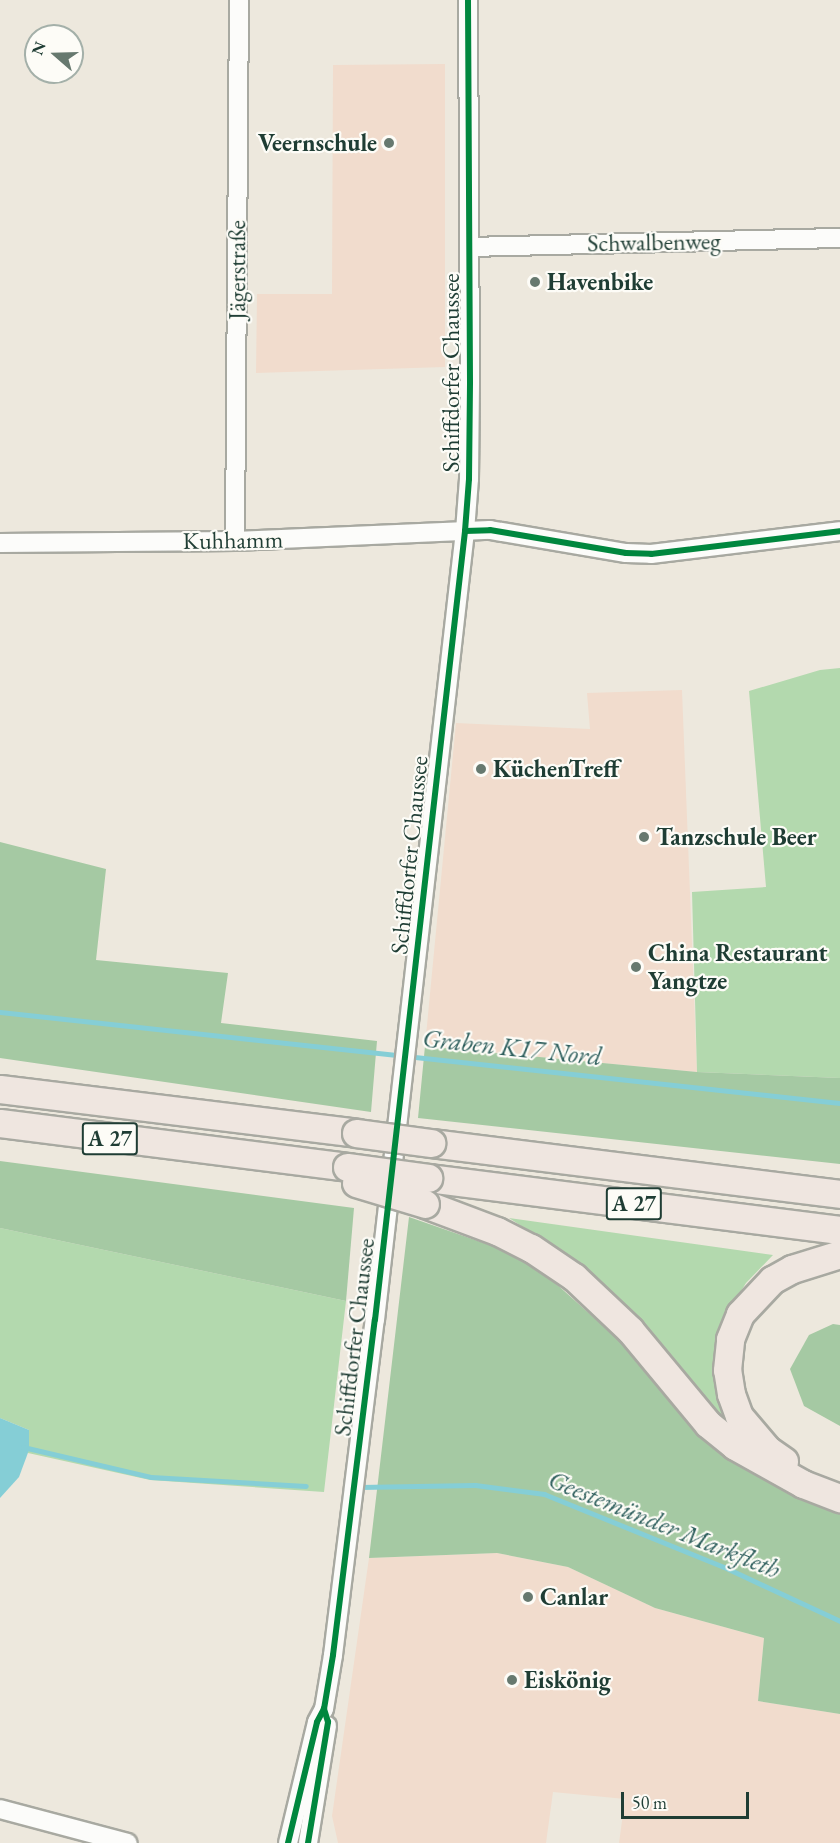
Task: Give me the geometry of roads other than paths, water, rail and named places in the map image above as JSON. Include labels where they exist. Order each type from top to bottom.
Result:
[{"type":"highway","name":"A 27","points":[[0,1089],[840,1194]]},
{"type":"highway","name":"A 27","points":[[0,1123],[220,1153],[352,1175],[426,1191],[840,1230]]},
{"type":"highway","points":[[426,1191],[531,1248],[574,1277],[630,1330],[688,1401],[726,1438],[763,1464],[803,1484],[840,1498]]},
{"type":"highway","points":[[840,1254],[792,1269],[772,1280],[757,1293],[740,1314],[733,1331],[727,1370],[731,1394],[739,1416],[767,1449],[810,1476],[840,1486]]},
{"type":"street","name":"Jägerstraße","points":[[235,541],[238,0]]},
{"type":"street","name":"Schiffdorfer Chaussee","points":[[288,1843],[317,1722],[324,1709],[374,1332],[465,531],[469,479],[468,0]]},
{"type":"street","name":"Schwalbenweg","points":[[469,247],[840,238]]},
{"type":"street","name":"Kuhhamm","points":[[0,543],[235,541],[490,530],[626,553],[651,554],[840,531]]},
{"type":"street","name":"Schiffdorfer Chaussee","points":[[308,1843],[328,1722],[324,1709]]},
{"type":"street","points":[[0,1809],[128,1843]]},
{"type":"water","points":[[0,1418],[29,1430],[29,1450],[19,1477],[0,1498]]},
{"type":"waterway","name":"Graben K17 Nord","points":[[0,1012],[840,1103]]},
{"type":"waterway","name":"Geestemünder Markfleth","points":[[23,1447],[151,1477],[306,1486]]},
{"type":"waterway","name":"Geestemünder Markfleth","points":[[360,1487],[475,1485],[544,1494],[724,1567],[840,1621]]},
{"type":"place","name":"Veernschule","points":[[389,143]]},
{"type":"place","name":"Havenbike","points":[[535,282]]},
{"type":"place","name":"KüchenTreff","points":[[481,769]]},
{"type":"place","name":"Tanzschule Beer","points":[[644,837]]},
{"type":"place","name":"China Restaurant Yangtze","points":[[636,967]]},
{"type":"place","name":"Canlar","points":[[528,1597]]},
{"type":"place","name":"Eiskönig","points":[[512,1680]]}]
